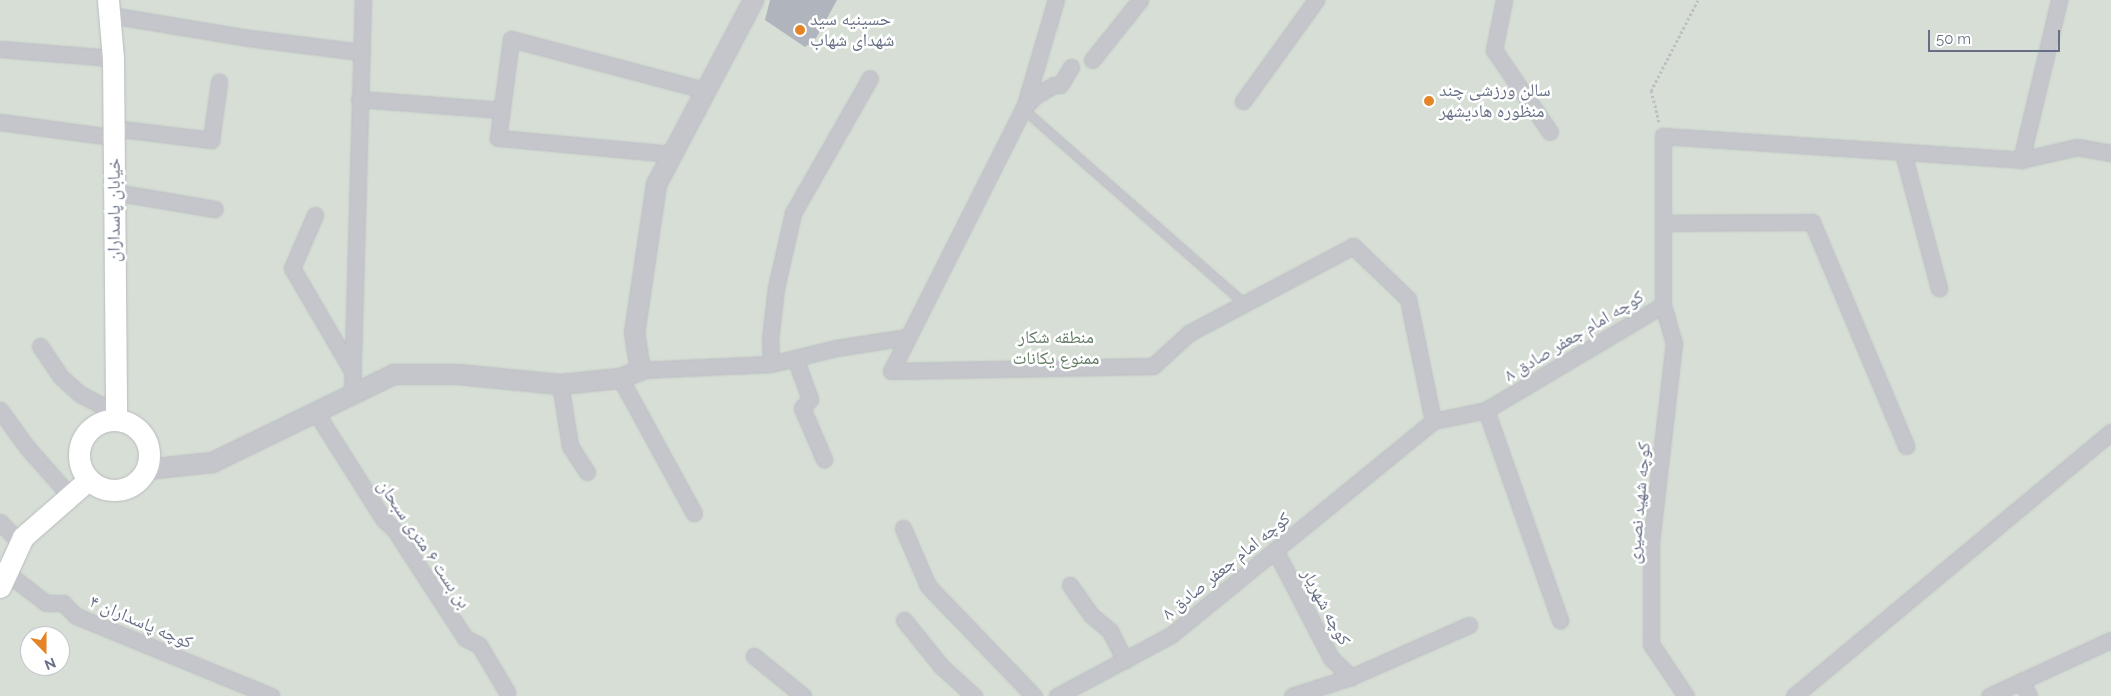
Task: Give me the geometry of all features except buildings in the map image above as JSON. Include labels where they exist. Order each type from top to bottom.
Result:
[{"type":"main road","name":"خیابان پاسداران","points":[[108,7],[113,58],[116,417]]},
{"type":"main road","points":[[116,417],[127,422],[144,437],[149,458],[146,469],[132,486],[110,491],[88,480],[78,458],[82,440],[93,426],[116,417]]},
{"type":"main road","points":[[3,580],[20,542],[88,480]]},
{"type":"street","points":[[352,392],[360,52],[363,0]]},
{"type":"street","points":[[640,370],[634,333],[656,184],[752,0]]},
{"type":"street","points":[[1056,0],[1023,109],[891,371],[1153,366],[1189,332],[1352,246],[1408,299],[1433,421]]},
{"type":"street","points":[[1092,60],[1140,0]]},
{"type":"street","points":[[1243,101],[1316,0]]},
{"type":"street","points":[[1504,0],[1494,50],[1550,132]]},
{"type":"street","points":[[2021,160],[2059,0]]},
{"type":"street","points":[[108,7],[249,38],[360,52]]},
{"type":"street","points":[[672,154],[498,138],[511,39],[704,90]]},
{"type":"street","points":[[0,49],[113,58]]},
{"type":"street","points":[[1023,109],[1035,96],[1054,85],[1060,85],[1070,67]]},
{"type":"street","points":[[771,364],[776,288],[793,213],[870,78]]},
{"type":"street","points":[[0,122],[211,140],[219,82]]},
{"type":"street","points":[[359,99],[502,110]]},
{"type":"street","points":[[1663,136],[2021,160],[2077,147],[2111,153]]},
{"type":"street","name":"کوچه امام جعفر صادق ۸","points":[[1057,696],[1171,635],[1433,421],[1486,410],[1663,305],[1663,136]]},
{"type":"street","points":[[1903,153],[1939,288]]},
{"type":"street","points":[[114,192],[215,209]]},
{"type":"street","points":[[315,214],[292,268],[352,369]]},
{"type":"street","points":[[1663,223],[1812,222],[1906,446]]},
{"type":"street","name":"کوچه شهید نصیری","points":[[1663,305],[1674,343],[1651,541],[1651,644],[1686,696]]},
{"type":"street","points":[[146,469],[212,462],[352,392],[393,374],[458,374],[560,384],[620,378],[640,370],[771,364],[908,337]]},
{"type":"street","points":[[40,346],[61,377],[80,394],[116,417]]},
{"type":"street","points":[[795,358],[810,400],[802,408],[824,459]]},
{"type":"street","points":[[620,378],[694,513]]},
{"type":"street","points":[[560,384],[570,446],[587,472]]},
{"type":"street","points":[[0,410],[26,446],[70,496]]},
{"type":"street","points":[[1486,410],[1560,620]]},
{"type":"street","name":"بن بست ۶ متری سبحان","points":[[315,411],[384,520],[394,529],[464,638],[479,645],[507,692]]},
{"type":"street","points":[[1794,696],[2111,432]]},
{"type":"street","points":[[0,522],[20,542]]},
{"type":"street","points":[[903,528],[928,586],[1034,696]]},
{"type":"street","name":"کوچه شهریار","points":[[1275,550],[1331,658],[1351,677]]},
{"type":"street","name":"کوچه پاسداران ۴","points":[[3,580],[46,603],[63,603],[76,616],[271,696]]},
{"type":"street","points":[[1070,586],[1091,614],[1110,631],[1125,660]]},
{"type":"street","points":[[904,620],[941,666],[974,696]]},
{"type":"street","points":[[1292,696],[1351,677],[1469,625]]},
{"type":"street","points":[[1990,696],[2021,680],[2111,640]]},
{"type":"street","points":[[754,656],[803,696]]},
{"type":"street","points":[[2021,680],[2029,696]]},
{"type":"lane","points":[[1023,109],[1243,302]]},
{"type":"path","points":[[1663,136],[1651,91],[1698,0]]},
{"type":"green space","name":"منطقه شکار ممنوع یکانات","points":[[0,0],[2111,0],[2111,696],[0,696]]},
{"type":"place","name":"حسینیه سید شهدای شهاب","points":[[800,30]]},
{"type":"place","name":"سالن ورزشی چند منظوره هادیشهر","points":[[1429,101]]}]
